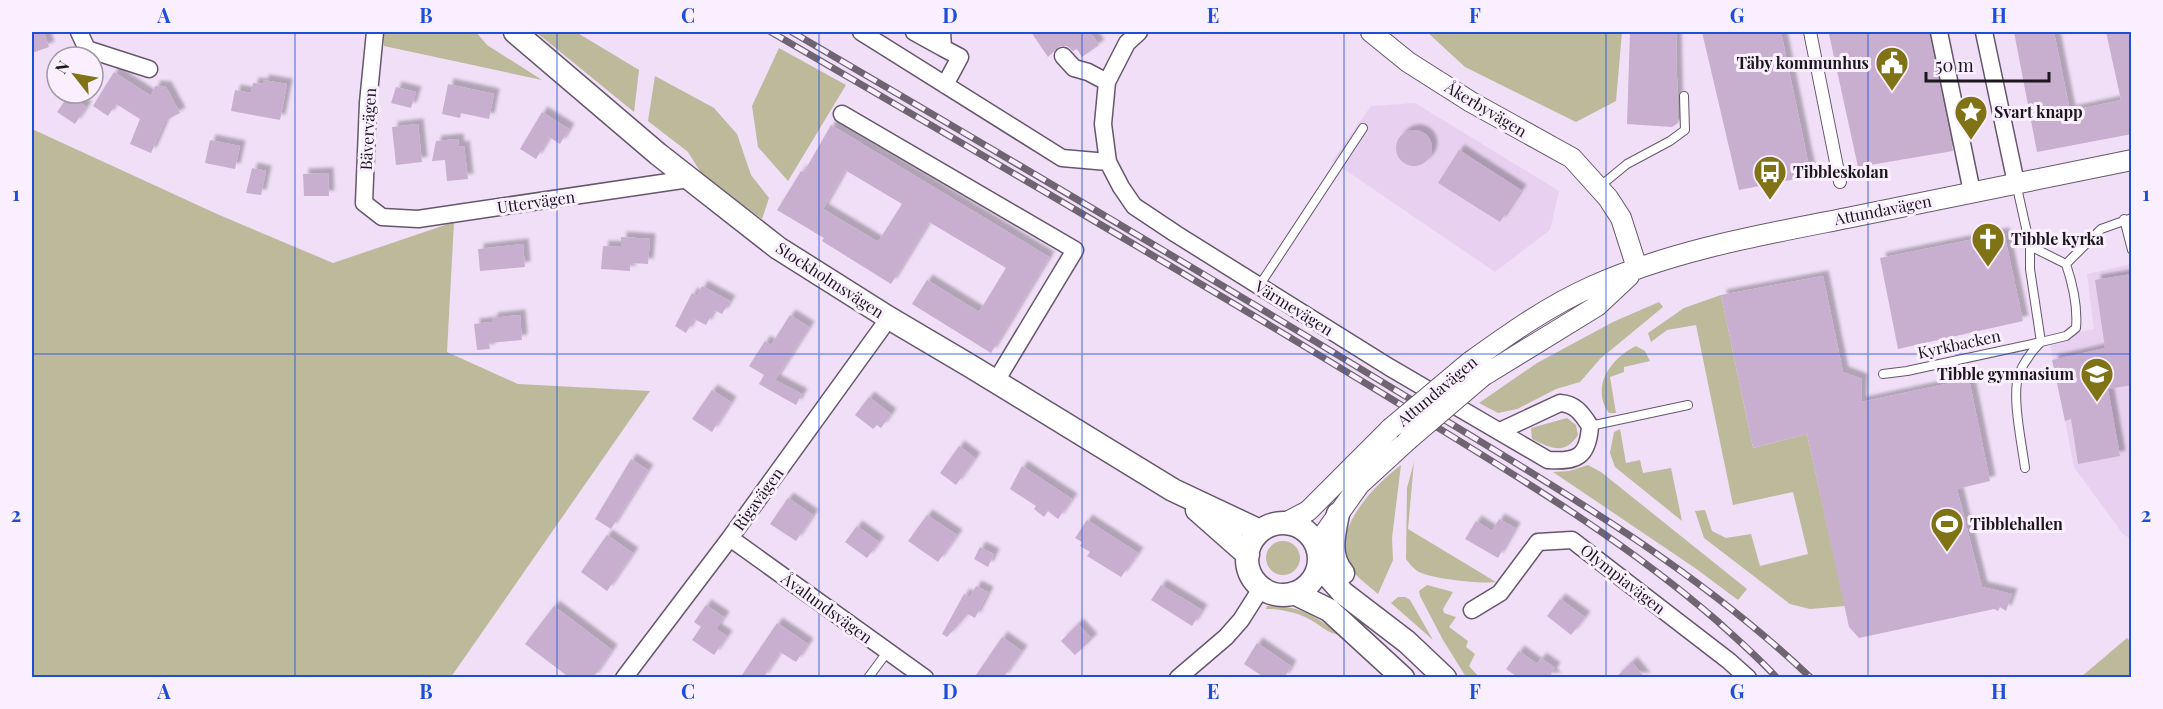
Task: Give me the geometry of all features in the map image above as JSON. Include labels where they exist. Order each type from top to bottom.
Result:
[{"type":"main road","name":"Stockholmsvägen","points":[[515,32],[658,154],[778,248],[888,318],[996,381],[1173,490],[1260,531]]},
{"type":"main road","name":"Stockholmsvägen","points":[[1173,490],[1248,555]]},
{"type":"main road","points":[[1338,514],[1333,547],[1339,569],[1407,642],[1445,678]]},
{"type":"main road","points":[[1318,555],[1314,578],[1305,587],[1294,593],[1283,595],[1272,593],[1262,587],[1248,567],[1248,555],[1252,542],[1260,531],[1273,524],[1287,522],[1305,529],[1318,555],[1343,593],[1407,642]]},
{"type":"main road","points":[[1294,593],[1329,610],[1403,678]]},
{"type":"street","points":[[79,32],[87,49],[149,69]]},
{"type":"street","name":"Bävervägen","points":[[375,32],[368,103],[364,203],[382,217]]},
{"type":"street","points":[[861,32],[1062,158],[1108,162]]},
{"type":"street","points":[[900,56],[913,32],[943,40],[960,57],[945,85]]},
{"type":"street","name":"Värmevägen","points":[[1139,32],[1127,43],[1107,81],[1103,124],[1108,162],[1134,206],[1389,367],[1548,460],[1565,461],[1580,457],[1589,442],[1590,426]]},
{"type":"street","name":"Åkerbyvägen","points":[[1371,32],[1408,62],[1471,102],[1572,158],[1622,218],[1637,268]]},
{"type":"street","points":[[1810,32],[1840,182]]},
{"type":"street","points":[[1939,32],[1972,192]]},
{"type":"street","points":[[1984,32],[2016,183]]},
{"type":"street","points":[[1063,56],[1074,68],[1107,81]]},
{"type":"street","points":[[842,114],[1075,250],[996,381]]},
{"type":"street","name":"Attundavägen","points":[[1287,522],[1308,511],[1390,429],[1477,369],[1598,306],[1637,268],[1675,255],[1760,235],[2132,160]]},
{"type":"street","name":"Uttervägen","points":[[382,217],[418,219],[690,179]]},
{"type":"street","name":"Rigavägen","points":[[624,678],[730,538],[888,318]]},
{"type":"street","name":"Attundavägen","points":[[1318,555],[1338,514],[1359,485],[1408,440],[1477,369]]},
{"type":"street","points":[[1500,431],[1560,403],[1569,404],[1578,409],[1590,426]]},
{"type":"street","name":"Åvalundsvägen","points":[[730,538],[925,678]]},
{"type":"street","name":"Olympiavägen","points":[[1472,610],[1500,594],[1538,542],[1572,540],[1748,678]]},
{"type":"street","points":[[1178,678],[1226,637],[1241,620],[1262,587]]},
{"type":"lane","points":[[1599,188],[1627,164],[1670,141],[1684,130],[1684,96]]},
{"type":"lane","points":[[1259,286],[1363,128]]},
{"type":"lane","points":[[2016,183],[2030,246],[2030,268],[2041,342],[2031,352],[2019,374],[2016,391],[2025,468]]},
{"type":"lane","points":[[2030,246],[2066,264],[2101,229],[2128,218],[2132,250]]},
{"type":"lane","name":"Kyrkbacken","points":[[1883,374],[1907,371],[2066,336],[2076,328],[2078,313],[2066,264]]},
{"type":"lane","points":[[1590,426],[1688,405]]},
{"type":"lane","points":[[868,678],[888,651]]},
{"type":"shaded area","points":[[384,32],[476,32],[487,45],[542,80],[384,46]]},
{"type":"shaded area","points":[[536,32],[576,32],[639,70],[634,112]]},
{"type":"shaded area","points":[[1427,32],[1622,32],[1616,101],[1576,122],[1465,67]]},
{"type":"shaded area","points":[[779,48],[846,85],[788,181],[758,147],[752,106]]},
{"type":"shaded area","points":[[655,76],[714,108],[737,134],[751,175],[769,198],[762,219],[703,176],[688,152],[648,121]]},
{"type":"shaded area","points":[[1415,103],[1559,191],[1550,230],[1495,272],[1332,161],[1371,106]]},
{"type":"shaded area","points":[[32,129],[217,214],[333,263],[454,222],[447,352],[518,384],[650,391],[451,677],[32,678]]},
{"type":"shaded area","name":"Tibble gymnasium","points":[[2131,264],[2131,539],[2123,534],[2074,467],[2049,338],[2094,329],[2087,274]]},
{"type":"shaded area","points":[[1721,295],[1753,448],[1807,434],[1845,606],[1810,609],[1790,604],[1704,538],[1695,511],[1705,510],[1712,531],[1726,538],[1751,534],[1760,566],[1808,554],[1793,492],[1733,505],[1696,325],[1667,330],[1651,342],[1648,333],[1684,308]]},
{"type":"shaded area","points":[[1659,302],[1663,307],[1600,359],[1580,382],[1556,389],[1517,409],[1498,413],[1479,403],[1537,363],[1613,322]]},
{"type":"shaded area","points":[[1636,346],[1645,351],[1650,361],[1624,367],[1624,372],[1610,377],[1616,413],[1609,413],[1602,393],[1606,374],[1619,358]]},
{"type":"shaded area","points":[[1567,418],[1576,425],[1578,435],[1568,446],[1551,447],[1532,439],[1531,428]]},
{"type":"shaded area","points":[[1620,429],[1626,463],[1640,460],[1643,473],[1671,468],[1682,521],[1615,467],[1610,453],[1614,432]]},
{"type":"shaded area","points":[[1414,462],[1408,529],[1496,582],[1431,576],[1416,570],[1406,559],[1407,488]]},
{"type":"shaded area","points":[[1401,465],[1392,538],[1393,560],[1378,594],[1348,565],[1344,547],[1346,533],[1360,506],[1380,483]]},
{"type":"shaded area","points":[[1588,465],[1601,472],[1747,589],[1738,600],[1695,568],[1553,472],[1569,471]]},
{"type":"shaded area","points":[[1283,541],[1295,546],[1300,558],[1295,570],[1283,575],[1271,570],[1266,558],[1271,546]]},
{"type":"shaded area","points":[[1427,585],[1453,592],[1443,609],[1444,613],[1456,617],[1449,627],[1468,641],[1466,647],[1475,654],[1469,666],[1479,677],[1466,677],[1443,640],[1420,596],[1419,591]]},
{"type":"shaded area","points":[[1398,597],[1410,600],[1433,640],[1391,603]]},
{"type":"shaded area","points":[[1267,606],[1279,606],[1307,613],[1341,635],[1328,631],[1302,616],[1287,611],[1266,609]]},
{"type":"shaded area","points":[[2127,638],[2131,642],[2131,677],[2081,677]]},
{"type":"building","points":[[32,32],[44,32],[48,45],[32,53]]},
{"type":"building","points":[[1031,32],[1090,32],[1099,45],[1082,57],[1077,49],[1073,51],[1067,46],[1060,46],[1048,57]]},
{"type":"building","points":[[1630,32],[1676,32],[1678,123],[1672,127],[1627,124]]},
{"type":"building","points":[[1702,32],[1781,32],[1811,176],[1739,190]]},
{"type":"building","name":"Täby kommunhus","points":[[1929,32],[1953,151],[1858,167],[1829,34]]},
{"type":"building","points":[[2014,32],[2054,32],[2070,111],[2121,100],[2106,32],[2132,32],[2132,134],[2037,152]]},
{"type":"building","points":[[114,72],[151,96],[155,86],[166,87],[180,113],[165,121],[151,153],[130,144],[140,119],[116,104],[108,116],[93,106],[105,105],[105,87]]},
{"type":"building","points":[[263,80],[287,84],[280,120],[231,111],[235,90],[251,93],[253,83],[263,84]]},
{"type":"building","points":[[448,84],[494,94],[489,119],[461,113],[460,118],[442,114]]},
{"type":"building","points":[[396,87],[416,92],[411,108],[391,103]]},
{"type":"building","points":[[62,105],[86,107],[75,124],[57,112]]},
{"type":"building","points":[[542,112],[569,129],[560,144],[549,137],[536,159],[520,149]]},
{"type":"building","points":[[418,124],[422,162],[396,165],[392,127]]},
{"type":"building","points":[[831,125],[1049,257],[991,353],[912,304],[927,280],[979,312],[1006,268],[929,222],[891,284],[822,241],[824,238],[777,210],[801,171],[804,172]],"holes":[[[845,170],[902,204],[878,242],[823,209]]]},
{"type":"building","points":[[1414,130],[1426,136],[1432,148],[1426,160],[1414,166],[1402,160],[1396,148],[1402,136]]},
{"type":"building","points":[[458,139],[459,147],[464,146],[468,179],[447,181],[445,160],[432,161],[436,141]]},
{"type":"building","points":[[210,140],[240,146],[235,169],[205,163]]},
{"type":"building","points":[[1459,150],[1521,190],[1500,222],[1438,183]]},
{"type":"building","points":[[252,168],[266,171],[261,195],[246,193]]},
{"type":"building","points":[[328,173],[329,196],[304,196],[303,174]]},
{"type":"building","points":[[2004,233],[2023,321],[1898,349],[1880,258]]},
{"type":"building","points":[[621,237],[650,239],[648,264],[630,263],[630,271],[601,269],[603,246],[621,247]]},
{"type":"building","points":[[523,244],[525,267],[480,271],[478,249]]},
{"type":"building","points":[[2132,274],[2132,385],[2108,389],[2120,456],[2078,464],[2071,419],[2065,421],[2052,360],[2105,348],[2095,280]]},
{"type":"building","name":"Tibblehallen","points":[[1823,276],[1843,372],[1862,379],[1861,402],[1969,379],[1990,481],[1957,489],[1982,587],[2012,594],[2006,611],[2000,607],[1998,611],[1994,609],[1859,638],[1849,627],[1807,434],[1753,448],[1721,295]]},
{"type":"building","points":[[702,286],[730,301],[722,314],[714,310],[706,325],[694,319],[686,333],[675,326],[692,293],[697,296]]},
{"type":"building","points":[[520,315],[522,340],[489,343],[490,349],[477,350],[474,324],[492,322],[492,318]]},
{"type":"building","points":[[790,315],[809,327],[775,380],[802,394],[796,405],[759,384],[764,375],[749,366],[765,341],[771,345]]},
{"type":"building","points":[[712,390],[731,402],[712,432],[692,419]]},
{"type":"building","points":[[869,397],[891,414],[881,428],[877,425],[873,429],[855,415]]},
{"type":"building","points":[[959,446],[975,458],[956,485],[940,473]]},
{"type":"building","points":[[631,459],[648,470],[611,529],[595,519]]},
{"type":"building","points":[[1022,466],[1072,499],[1058,519],[1048,511],[1044,517],[1034,509],[1036,506],[1010,489]]},
{"type":"building","points":[[788,498],[813,515],[796,541],[770,524]]},
{"type":"building","points":[[927,515],[957,535],[938,562],[908,541]]},
{"type":"building","points":[[1499,519],[1515,528],[1498,558],[1465,539],[1476,521],[1492,531]]},
{"type":"building","points":[[1087,520],[1138,553],[1121,577],[1087,556],[1090,552],[1080,546],[1082,542],[1075,538]]},
{"type":"building","points":[[857,526],[879,542],[867,558],[845,542]]},
{"type":"building","points":[[607,535],[633,553],[607,591],[581,572]]},
{"type":"building","points":[[980,547],[994,554],[988,567],[974,559]]},
{"type":"building","points":[[1161,585],[1202,610],[1192,626],[1151,600]]},
{"type":"building","points":[[976,586],[988,592],[975,618],[968,614],[947,637],[942,634],[964,594],[970,597]]},
{"type":"building","points":[[1560,599],[1585,617],[1571,635],[1547,616]]},
{"type":"building","points":[[706,605],[724,617],[716,629],[727,636],[714,655],[692,640],[701,627],[694,622]]},
{"type":"building","points":[[554,606],[612,650],[593,678],[570,678],[525,644]]},
{"type":"building","points":[[777,623],[808,644],[796,662],[780,652],[763,678],[740,678]]},
{"type":"building","points":[[1078,624],[1092,639],[1075,655],[1061,641]]},
{"type":"building","points":[[1002,637],[1022,651],[1003,678],[974,678]]},
{"type":"building","points":[[1257,643],[1291,666],[1284,678],[1265,678],[1244,664]]},
{"type":"building","points":[[1519,651],[1537,664],[1541,658],[1555,668],[1551,674],[1556,678],[1519,678],[1506,669]]},
{"type":"building","points":[[1632,662],[1645,678],[1615,678]]},
{"type":"railway","points":[[771,32],[1238,306],[1518,477],[1600,531],[1678,589],[1740,641],[1777,678]]},
{"type":"railway","points":[[792,32],[1322,345],[1559,490],[1664,559],[1715,596],[1811,678]]},
{"type":"place","name":"Täby kommunhus","points":[[1892,92]]},
{"type":"place","name":"Svart knapp","points":[[1971,141]]},
{"type":"place","name":"Tibbleskolan","points":[[1770,201]]},
{"type":"place","name":"Tibble kyrka","points":[[1988,268]]},
{"type":"place","name":"Tibble gymnasium","points":[[2097,403]]},
{"type":"place","name":"Tibblehallen","points":[[1947,553]]}]
